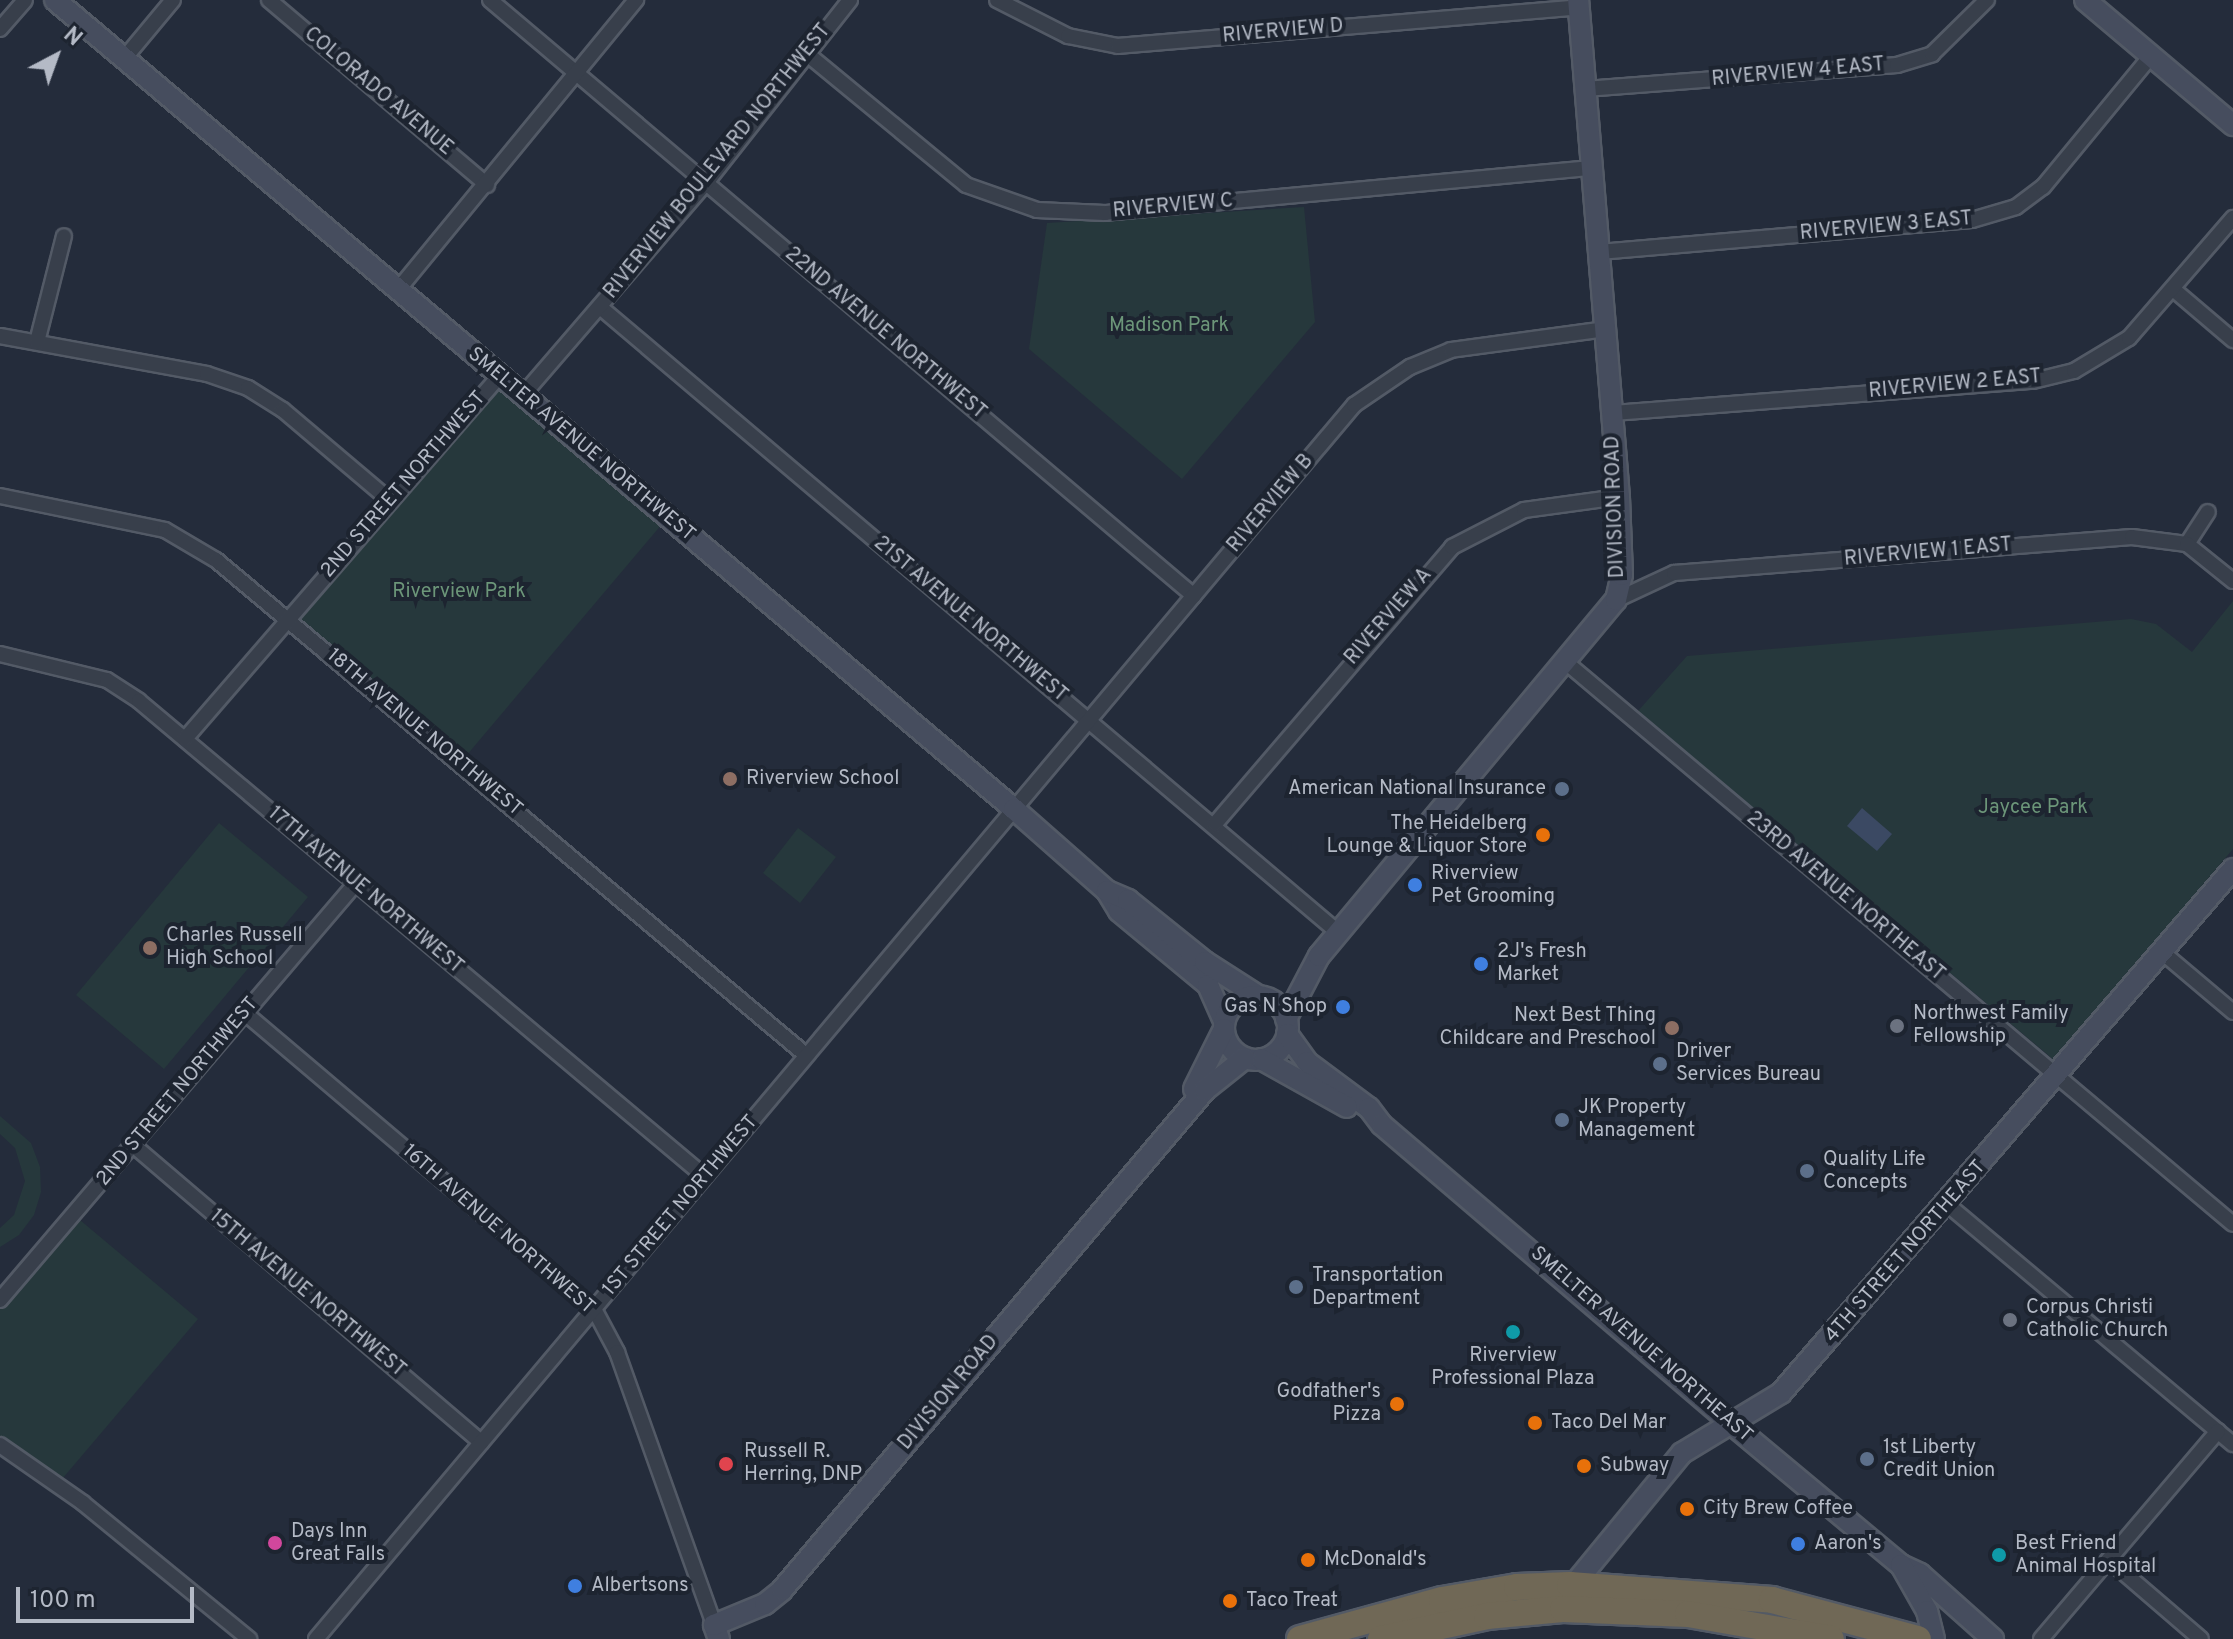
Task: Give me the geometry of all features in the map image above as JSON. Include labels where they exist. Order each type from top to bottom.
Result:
[{"type":"highway","points":[[1304,1638],[1442,1600],[1517,1587],[1831,1639]]},
{"type":"highway","points":[[1381,1639],[1566,1597],[1772,1600],[1918,1639]]},
{"type":"street","points":[[0,29],[25,0]]},
{"type":"street","name":"SMELTER AVENUE NORTHWEST","points":[[55,0],[1014,809],[1107,891],[1119,911],[1208,985],[1224,1025]]},
{"type":"street","points":[[123,60],[173,0]]},
{"type":"street","name":"COLORADO AVENUE","points":[[269,0],[487,185]]},
{"type":"street","name":"22ND AVENUE NORTHWEST","points":[[490,0],[1194,596]]},
{"type":"street","points":[[397,291],[636,0]]},
{"type":"street","name":"RIVERVIEW BOULEVARD NORTHWEST","points":[[522,396],[706,183],[850,0]]},
{"type":"street","name":"RIVERVIEW D","points":[[997,0],[1068,36],[1118,46],[1578,4]]},
{"type":"street","name":"RIVERVIEW 4 EAST","points":[[1585,89],[1897,65],[1932,54],[1987,0]]},
{"type":"street","points":[[2085,0],[2233,125]]},
{"type":"street","name":"DIVISION ROAD","points":[[1262,997],[1319,956],[1568,664],[1616,600],[1622,575],[1619,497],[1578,4]]},
{"type":"street","name":"RIVERVIEW C","points":[[806,53],[966,185],[1037,210],[1105,213],[1590,168]]},
{"type":"street","name":"RIVERVIEW 3 EAST","points":[[1599,252],[1972,220],[2016,207],[2043,187],[2151,56]]},
{"type":"street","name":"RIVERVIEW 2 EAST","points":[[1613,413],[2033,381],[2097,362],[2129,338],[2233,218]]},
{"type":"street","points":[[37,342],[64,236]]},
{"type":"street","points":[[2173,289],[2233,340]]},
{"type":"street","name":"21ST AVENUE NORTHWEST","points":[[600,307],[1215,824],[1339,933]]},
{"type":"street","name":"RIVERVIEW B","points":[[1014,809],[1354,405],[1410,367],[1485,342],[1607,329]]},
{"type":"street","points":[[0,336],[207,374],[248,388],[283,410],[389,500]]},
{"type":"street","name":"2ND STREET NORTHWEST","points":[[185,739],[389,500],[499,377]]},
{"type":"street","name":"18TH AVENUE NORTHWEST","points":[[0,496],[165,530],[216,560],[806,1055]]},
{"type":"street","name":"RIVERVIEW A","points":[[1215,824],[1452,547],[1524,510],[1619,497]]},
{"type":"street","points":[[2208,512],[2187,544],[2233,581]]},
{"type":"street","name":"RIVERVIEW 1 EAST","points":[[1616,600],[1674,573],[2132,537],[2187,544]]},
{"type":"street","name":"17TH AVENUE NORTHWEST","points":[[0,654],[107,680],[185,739],[704,1176]]},
{"type":"street","name":"23RD AVENUE NORTHEAST","points":[[1568,664],[2233,1224]]},
{"type":"street","name":"1ST STREET NORTHWEST","points":[[316,1639],[1014,809]]},
{"type":"street","name":"4TH STREET NORTHEAST","points":[[1566,1597],[1682,1453],[1728,1421],[1769,1405],[1781,1393],[1948,1205],[2233,869]]},
{"type":"street","name":"2ND STREET NORTHWEST","points":[[0,1300],[355,884]]},
{"type":"street","name":"SMELTER AVENUE NORTHWEST","points":[[1107,891],[1128,900],[1205,962],[1262,997]]},
{"type":"street","points":[[2162,952],[2233,1012]]},
{"type":"street","name":"DIVISION ROAD","points":[[1286,1027],[1319,956]]},
{"type":"street","points":[[1262,997],[1286,1027],[1280,1048],[1253,1058],[1232,1050],[1224,1025],[1237,1002],[1262,997]]},
{"type":"street","name":"16TH AVENUE NORTHWEST","points":[[245,1013],[594,1309],[617,1352],[716,1632]]},
{"type":"street","name":"DIVISION ROAD","points":[[1166,1137],[1169,1123],[1205,1073],[1224,1025]]},
{"type":"street","name":"SMELTER AVENUE NORTHEAST","points":[[1286,1027],[1307,1062],[1369,1108],[1382,1125],[1728,1421],[1901,1565],[1920,1574],[1993,1639]]},
{"type":"street","name":"DIVISION ROAD","points":[[716,1632],[765,1604],[782,1590],[1218,1075],[1253,1058]]},
{"type":"street","name":"SMELTER AVENUE NORTHEAST","points":[[1253,1058],[1382,1125]]},
{"type":"street","name":"15TH AVENUE NORTHWEST","points":[[133,1145],[481,1442]]},
{"type":"street","points":[[1948,1205],[2233,1444]]},
{"type":"street","points":[[2041,1639],[2218,1431]]},
{"type":"street","points":[[0,1445],[83,1503],[249,1639]]},
{"type":"street","points":[[2109,1560],[2201,1639]]},
{"type":"street","name":"SMELTER AVENUE NORTHEAST","points":[[1901,1565],[1927,1611],[1934,1639]]},
{"type":"green space","name":"Madison Park","points":[[1304,207],[1315,322],[1182,479],[1029,349],[1047,223]]},
{"type":"green space","name":"Riverview Park","points":[[499,377],[668,517],[461,762],[288,618]]},
{"type":"green space","name":"Jaycee Park","points":[[2233,601],[2233,849],[2054,1060],[1638,711],[1687,656],[2131,619],[2156,624],[2192,652]]},
{"type":"green space","points":[[219,823],[308,897],[164,1069],[76,995]]},
{"type":"green space","points":[[798,828],[836,857],[800,903],[763,873]]},
{"type":"green space","points":[[0,1116],[31,1143],[40,1167],[41,1192],[34,1215],[19,1235],[0,1247],[0,1228],[14,1215],[25,1181],[15,1148],[0,1134]]},
{"type":"green space","points":[[74,1215],[198,1319],[57,1485],[0,1445],[0,1300]]},
{"type":"water","points":[[1862,808],[1892,834],[1877,851],[1847,826]]},
{"type":"place","name":"Riverview School","points":[[730,779]]},
{"type":"place","name":"American National Insurance","points":[[1562,789]]},
{"type":"place","name":"The Heidelberg Lounge & Liquor Store","points":[[1543,835]]},
{"type":"place","name":"Riverview Pet Grooming","points":[[1415,885]]},
{"type":"place","name":"Charles Russell High School","points":[[150,948]]},
{"type":"place","name":"2J's Fresh Market","points":[[1481,964]]},
{"type":"place","name":"Gas N Shop","points":[[1343,1007]]},
{"type":"place","name":"Northwest Family Fellowship","points":[[1897,1026]]},
{"type":"place","name":"Next Best Thing Childcare and Preschool","points":[[1672,1028]]},
{"type":"place","name":"Driver Services Bureau","points":[[1660,1064]]},
{"type":"place","name":"JK Property Management","points":[[1562,1120]]},
{"type":"place","name":"Quality Life Concepts","points":[[1807,1171]]},
{"type":"place","name":"Transportation Department","points":[[1296,1287]]},
{"type":"place","name":"Corpus Christi Catholic Church","points":[[2010,1320]]},
{"type":"place","name":"Riverview Professional Plaza","points":[[1513,1332]]},
{"type":"place","name":"Godfather's Pizza","points":[[1397,1404]]},
{"type":"place","name":"Taco Del Mar","points":[[1535,1423]]},
{"type":"place","name":"1st Liberty Credit Union","points":[[1867,1459]]},
{"type":"place","name":"Russell R. Herring, DNP","points":[[726,1464]]},
{"type":"place","name":"Subway","points":[[1584,1466]]},
{"type":"place","name":"City Brew Coffee","points":[[1687,1509]]},
{"type":"place","name":"Days Inn Great Falls","points":[[275,1543]]},
{"type":"place","name":"Aaron's","points":[[1798,1544]]},
{"type":"place","name":"Best Friend Animal Hospital","points":[[1999,1555]]},
{"type":"place","name":"McDonald's","points":[[1308,1560]]},
{"type":"place","name":"Albertsons","points":[[575,1586]]},
{"type":"place","name":"Taco Treat","points":[[1230,1601]]}]
